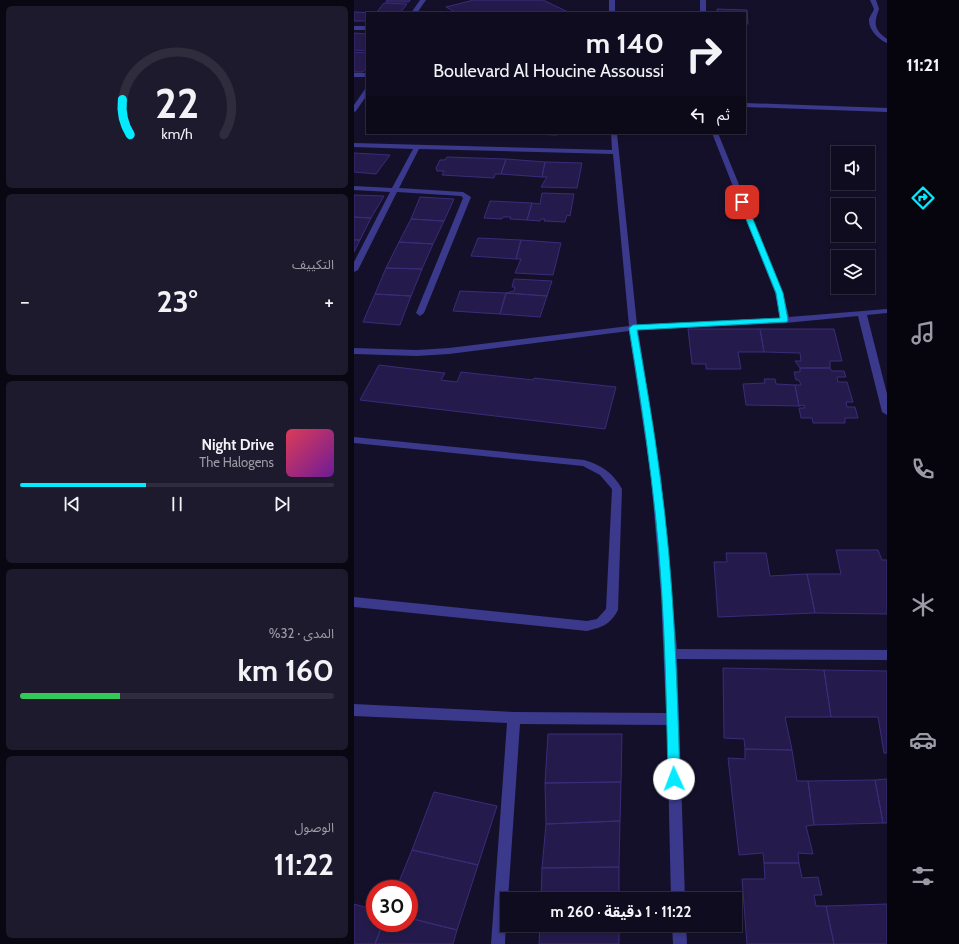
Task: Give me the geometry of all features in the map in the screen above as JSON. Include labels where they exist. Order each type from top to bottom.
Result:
[{"type":"street","points":[[415,12],[423,0]]},
{"type":"street","points":[[612,0],[612,12]]},
{"type":"street","points":[[703,0],[703,12]]},
{"type":"street","points":[[873,0],[877,12],[872,18],[877,35],[887,41]]},
{"type":"street","points":[[354,28],[366,28]]},
{"type":"street","points":[[354,75],[366,75]]},
{"type":"street","points":[[354,110],[366,92]]},
{"type":"street","points":[[746,105],[887,110]]},
{"type":"street","points":[[614,134],[633,328],[656,477],[667,595],[671,654],[678,892]]},
{"type":"street","points":[[715,134],[780,293],[784,320]]},
{"type":"street","points":[[354,145],[616,152]]},
{"type":"street","points":[[354,270],[417,147]]},
{"type":"street","points":[[354,188],[463,194],[467,197],[420,313]]},
{"type":"street","points":[[354,351],[417,353],[449,351],[633,328],[784,320],[887,311]]},
{"type":"street","points":[[862,314],[887,412]]},
{"type":"street","points":[[354,440],[584,463],[602,470],[610,477],[617,489],[612,610],[601,623],[587,626],[354,602]]},
{"type":"street","points":[[671,654],[887,655]]},
{"type":"street","points":[[354,710],[514,718],[672,719]]},
{"type":"street","points":[[498,944],[514,718]]},
{"type":"street","points":[[679,932],[680,944]]},
{"type":"building","points":[[387,0],[410,0],[409,2],[386,2]]},
{"type":"building","points":[[474,0],[543,0],[568,12],[455,12],[446,7]]},
{"type":"building","points":[[384,3],[407,4],[401,12],[377,12]]},
{"type":"building","points":[[717,9],[747,10],[748,24],[746,24],[746,12],[717,12]]},
{"type":"building","points":[[354,12],[366,13],[366,21],[354,21]]},
{"type":"building","points":[[354,33],[366,34],[366,51],[354,50]]},
{"type":"building","points":[[354,52],[366,53],[366,68],[363,72],[354,72]]},
{"type":"building","points":[[524,134],[558,134],[557,135]]},
{"type":"building","points":[[354,153],[390,155],[376,174],[354,172]]},
{"type":"building","points":[[447,157],[506,159],[501,174],[495,174],[494,178],[442,175],[444,171],[437,171],[436,168],[440,160],[445,160]]},
{"type":"building","points":[[506,159],[545,162],[542,177],[501,174]]},
{"type":"building","points":[[545,162],[582,163],[577,188],[541,187],[547,177],[542,177]]},
{"type":"building","points":[[542,193],[574,194],[570,216],[567,215],[565,222],[544,221],[545,219],[541,219],[540,221],[527,220],[532,203],[540,204]]},
{"type":"building","points":[[354,195],[384,196],[371,218],[354,217]]},
{"type":"building","points":[[420,197],[454,199],[444,221],[411,219]]},
{"type":"building","points":[[490,201],[532,203],[527,220],[510,219],[511,217],[503,217],[502,219],[484,218]]},
{"type":"building","points":[[354,217],[371,218],[360,240],[354,240]]},
{"type":"building","points":[[411,219],[444,221],[433,244],[399,242]]},
{"type":"building","points":[[478,238],[521,240],[516,259],[471,256]]},
{"type":"building","points":[[354,240],[360,240],[354,252]]},
{"type":"building","points":[[521,240],[561,243],[553,275],[515,273],[521,259],[516,259]]},
{"type":"building","points":[[399,242],[433,244],[422,269],[386,268]]},
{"type":"building","points":[[386,268],[422,269],[411,296],[375,294]]},
{"type":"building","points":[[514,279],[552,281],[547,296],[506,293],[514,291],[515,287],[512,287]]},
{"type":"building","points":[[460,291],[506,293],[500,314],[453,311]]},
{"type":"building","points":[[506,293],[547,296],[540,317],[500,314]]},
{"type":"building","points":[[375,294],[411,296],[400,325],[363,322]]},
{"type":"building","points":[[688,329],[760,329],[764,352],[738,352],[741,369],[706,369],[706,364],[692,364]]},
{"type":"building","points":[[760,329],[834,329],[842,361],[830,361],[830,368],[800,368],[795,361],[801,361],[800,353],[764,352]]},
{"type":"building","points":[[379,365],[445,373],[441,380],[457,382],[461,372],[616,387],[605,429],[360,400]]},
{"type":"building","points":[[800,368],[830,368],[832,371],[844,371],[846,377],[837,377],[838,382],[847,382],[853,402],[846,402],[847,407],[855,407],[858,418],[845,418],[845,423],[813,423],[812,418],[801,418],[799,408],[805,408],[804,405],[799,406],[795,385],[801,385],[799,380],[796,380],[794,372],[800,372]]},
{"type":"building","points":[[764,379],[775,379],[776,384],[795,385],[799,406],[746,405],[743,384],[765,383]]},
{"type":"building","points":[[836,550],[878,550],[882,560],[887,560],[887,614],[815,613],[807,574],[841,574]]},
{"type":"building","points":[[726,553],[766,553],[770,576],[807,574],[815,613],[718,617],[714,562],[727,562]]},
{"type":"building","points":[[723,668],[824,670],[831,717],[785,717],[792,750],[745,749],[744,739],[724,738]]},
{"type":"building","points":[[824,670],[887,671],[887,753],[884,753],[878,717],[831,717]]},
{"type":"building","points":[[548,734],[622,734],[621,782],[545,783]]},
{"type":"building","points":[[745,749],[792,750],[797,781],[808,781],[814,825],[806,826],[813,854],[798,853],[799,863],[764,863],[763,853],[739,855],[728,758],[745,759]]},
{"type":"building","points":[[887,779],[887,823],[883,823],[875,780]]},
{"type":"building","points":[[875,780],[883,823],[814,825],[808,781]]},
{"type":"building","points":[[621,782],[620,821],[546,824],[545,783]]},
{"type":"building","points":[[434,792],[497,806],[478,865],[412,850]]},
{"type":"building","points":[[620,821],[619,867],[542,868],[546,824]]},
{"type":"building","points":[[412,850],[478,865],[457,930],[418,920],[418,880],[400,880]]},
{"type":"building","points":[[764,863],[799,863],[802,878],[818,877],[822,895],[814,895],[816,906],[826,906],[834,944],[747,944],[742,879],[765,879]]},
{"type":"building","points":[[619,867],[619,892],[541,892],[542,868]]},
{"type":"building","points":[[354,904],[366,907],[366,932],[380,932],[375,944],[354,944]]},
{"type":"building","points":[[887,904],[887,944],[834,944],[826,906]]},
{"type":"building","points":[[418,920],[457,930],[453,944],[375,944],[380,932],[418,932]]},
{"type":"building","points":[[540,932],[619,932],[619,944],[539,944]]},
{"type":"route","points":[[674,779],[671,654],[667,595],[656,477],[633,328],[784,320],[780,293],[742,202]]}]
